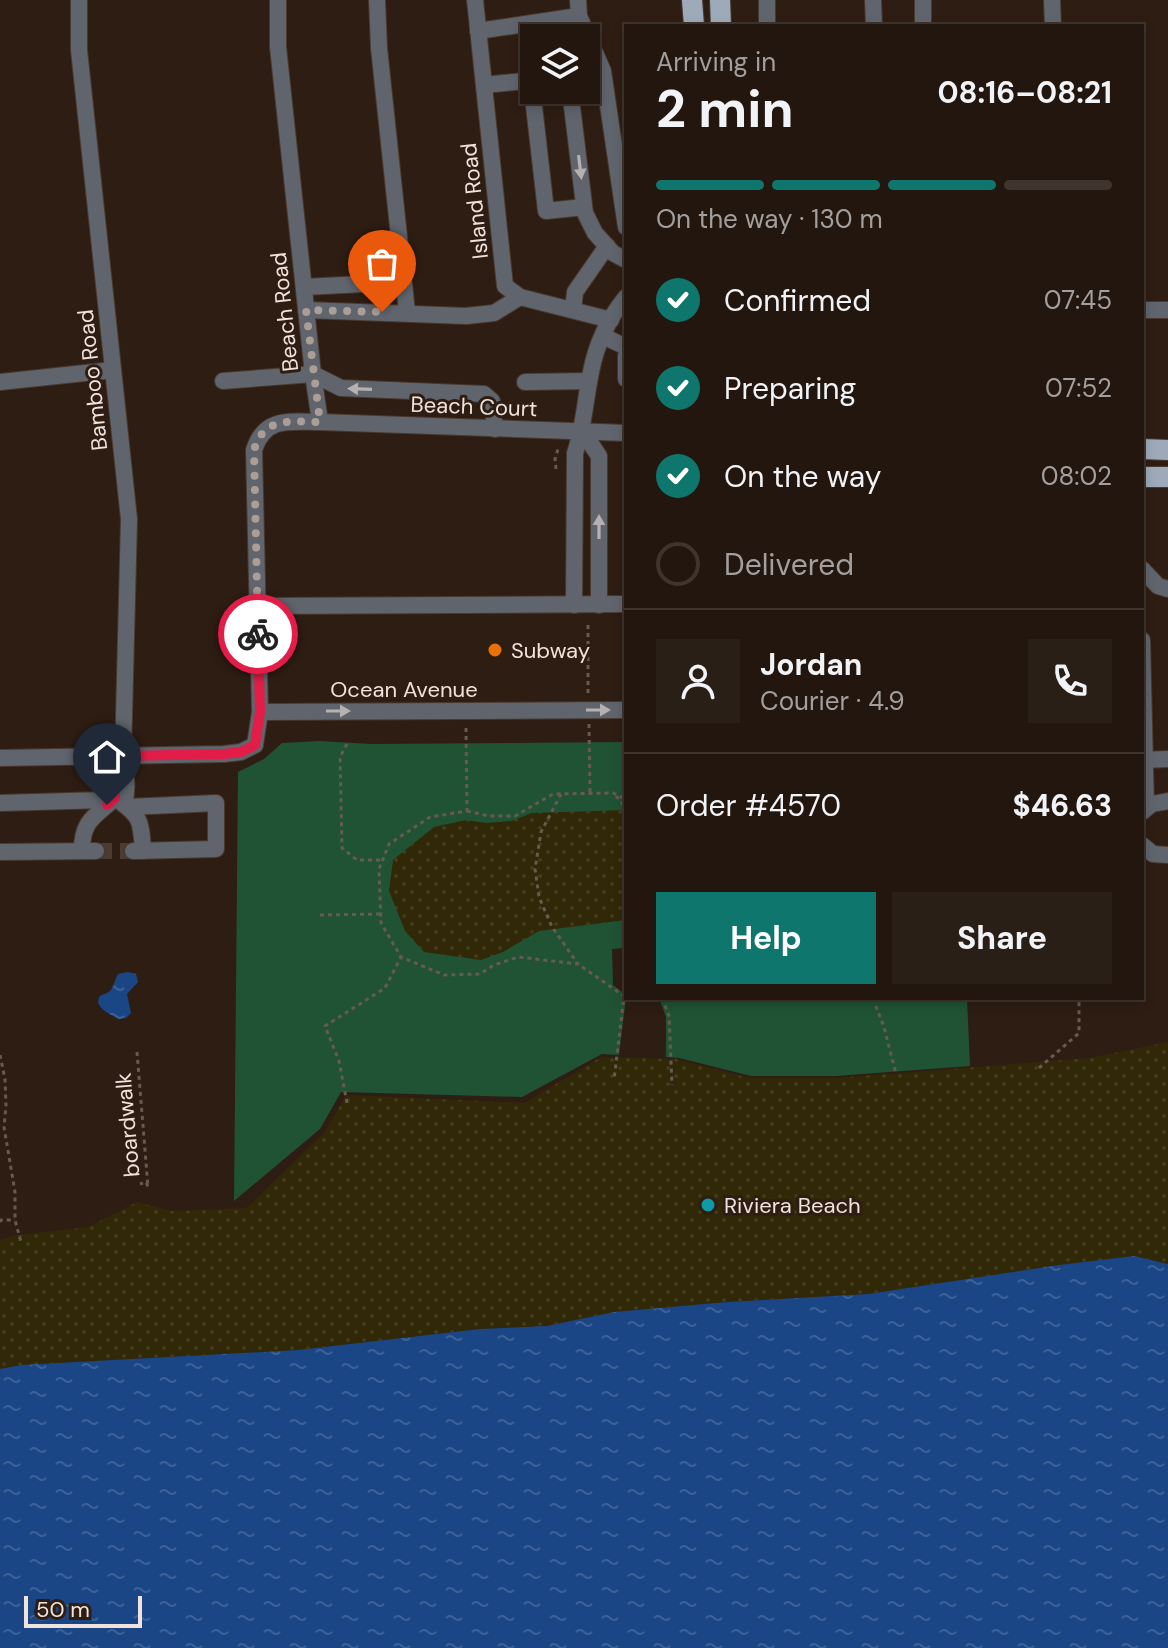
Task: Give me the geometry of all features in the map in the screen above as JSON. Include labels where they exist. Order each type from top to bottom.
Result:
[{"type":"main road","points":[[692,0],[694,24]]},
{"type":"main road","points":[[720,0],[721,24]]},
{"type":"main road","points":[[1144,449],[1168,450]]},
{"type":"main road","points":[[1144,477],[1168,477]]},
{"type":"street","name":"Bamboo Road","points":[[79,0],[79,50],[129,519],[123,756],[128,791],[122,803]]},
{"type":"street","name":"Beach Road","points":[[278,0],[278,47],[320,422]]},
{"type":"street","points":[[377,0],[379,48],[407,312]]},
{"type":"street","name":"Island Road","points":[[475,0],[505,286],[520,297]]},
{"type":"street","points":[[767,0],[767,24]]},
{"type":"street","points":[[873,0],[874,24]]},
{"type":"street","points":[[923,0],[923,24]]},
{"type":"street","points":[[1052,0],[1053,24]]},
{"type":"street","points":[[478,31],[578,8],[603,71],[624,213]]},
{"type":"street","points":[[484,85],[520,81]]},
{"type":"street","points":[[535,104],[546,211],[584,207]]},
{"type":"street","points":[[572,104],[585,213],[595,233],[613,253],[624,259]]},
{"type":"street","points":[[573,310],[575,292],[607,246]]},
{"type":"street","points":[[304,287],[382,283]]},
{"type":"street","points":[[306,310],[466,316],[494,313],[520,297],[611,320]]},
{"type":"street","points":[[574,605],[575,453],[583,432],[591,369],[603,336],[624,300]]},
{"type":"street","points":[[1144,310],[1168,310]]},
{"type":"street","points":[[603,336],[624,346]]},
{"type":"street","points":[[0,382],[113,370]]},
{"type":"street","points":[[223,381],[313,374],[341,388],[484,394],[492,401],[495,429]]},
{"type":"street","points":[[525,382],[589,381]]},
{"type":"street","points":[[0,758],[212,755],[241,752],[255,745],[260,712],[254,450],[262,433],[276,423],[320,422]]},
{"type":"street","name":"Beach Court","points":[[320,422],[624,433]]},
{"type":"street","points":[[583,432],[599,456],[599,605]]},
{"type":"street","points":[[1144,571],[1158,586],[1168,589]]},
{"type":"street","points":[[258,606],[624,604]]},
{"type":"street","name":"Ocean Avenue","points":[[260,712],[624,710]]},
{"type":"street","points":[[1144,760],[1168,759]]},
{"type":"street","points":[[0,803],[104,800],[122,803],[216,803],[216,849],[138,851],[141,825],[133,811],[122,803]]},
{"type":"street","points":[[1144,810],[1159,801],[1168,801]]},
{"type":"street","points":[[0,852],[89,850],[82,837],[89,821],[122,803]]},
{"type":"street","points":[[1144,847],[1153,854],[1168,855]]},
{"type":"path","points":[[556,469],[559,445]]},
{"type":"path","points":[[466,724],[467,811]]},
{"type":"path","points":[[347,744],[340,757],[342,848],[357,860],[383,860]]},
{"type":"path","points":[[613,793],[624,806]]},
{"type":"path","points":[[578,964],[518,957],[494,965],[480,974],[444,975],[401,957],[381,923],[379,869],[389,844],[430,817],[467,811],[489,816],[515,816],[553,794],[613,793],[624,798]]},
{"type":"path","points":[[561,794],[541,832],[535,869],[539,897],[552,927],[578,964],[624,996],[614,1080]]},
{"type":"path","points":[[320,915],[381,914]]},
{"type":"path","points":[[347,1103],[339,1061],[325,1026],[385,988],[401,957]]},
{"type":"path","points":[[663,1000],[669,1016],[672,1085]]},
{"type":"path","points":[[875,1000],[896,1074]]},
{"type":"path","points":[[1039,1068],[1079,1033],[1079,1000]]},
{"type":"path","name":"boardwalk","points":[[137,1052],[148,1187],[146,1182],[140,1184]]},
{"type":"path","points":[[0,1055],[5,1079],[2,1127],[21,1242]]},
{"type":"path","points":[[0,1222],[15,1220]]},
{"type":"green space","points":[[624,742],[624,948],[612,949],[613,985],[624,993],[625,1000],[619,1055],[602,1054],[522,1097],[341,1092],[320,1129],[234,1201],[238,772],[264,759],[282,743]]},
{"type":"green space","points":[[660,1000],[967,1000],[970,1066],[836,1076],[751,1076],[666,1057],[666,1017]]},
{"type":"sand","points":[[624,810],[624,920],[539,931],[503,952],[481,960],[424,952],[405,931],[389,891],[393,860],[434,827],[466,820],[486,823],[511,821],[532,813]]},
{"type":"sand","name":"Riviera Beach","points":[[1168,1042],[1168,1264],[1134,1256],[868,1294],[614,1312],[547,1326],[480,1329],[298,1350],[21,1365],[0,1369],[0,1240],[88,1227],[137,1202],[171,1211],[246,1208],[325,1132],[346,1095],[524,1103],[601,1057],[676,1059],[749,1078],[836,1078],[1090,1058]]},
{"type":"water","points":[[118,974],[136,974],[138,982],[127,994],[131,1013],[119,1019],[105,1011],[98,1002],[101,995],[111,989]]},
{"type":"water","points":[[1134,1256],[1168,1264],[1168,1648],[0,1648],[0,1369],[21,1365],[298,1350],[480,1329],[547,1326],[614,1312],[868,1294]]},
{"type":"tunnel","points":[[96,851],[133,851]]},
{"type":"way so far","points":[[258,634],[254,450],[262,433],[276,423],[320,422],[306,310],[382,312]]},
{"type":"place","name":"Subway","points":[[495,650]]},
{"type":"place","name":"Riviera Beach","points":[[708,1205]]},
{"type":"route","points":[[107,805],[115,798],[114,771],[123,756],[224,754],[241,752],[255,745],[260,712],[258,634]]}]
